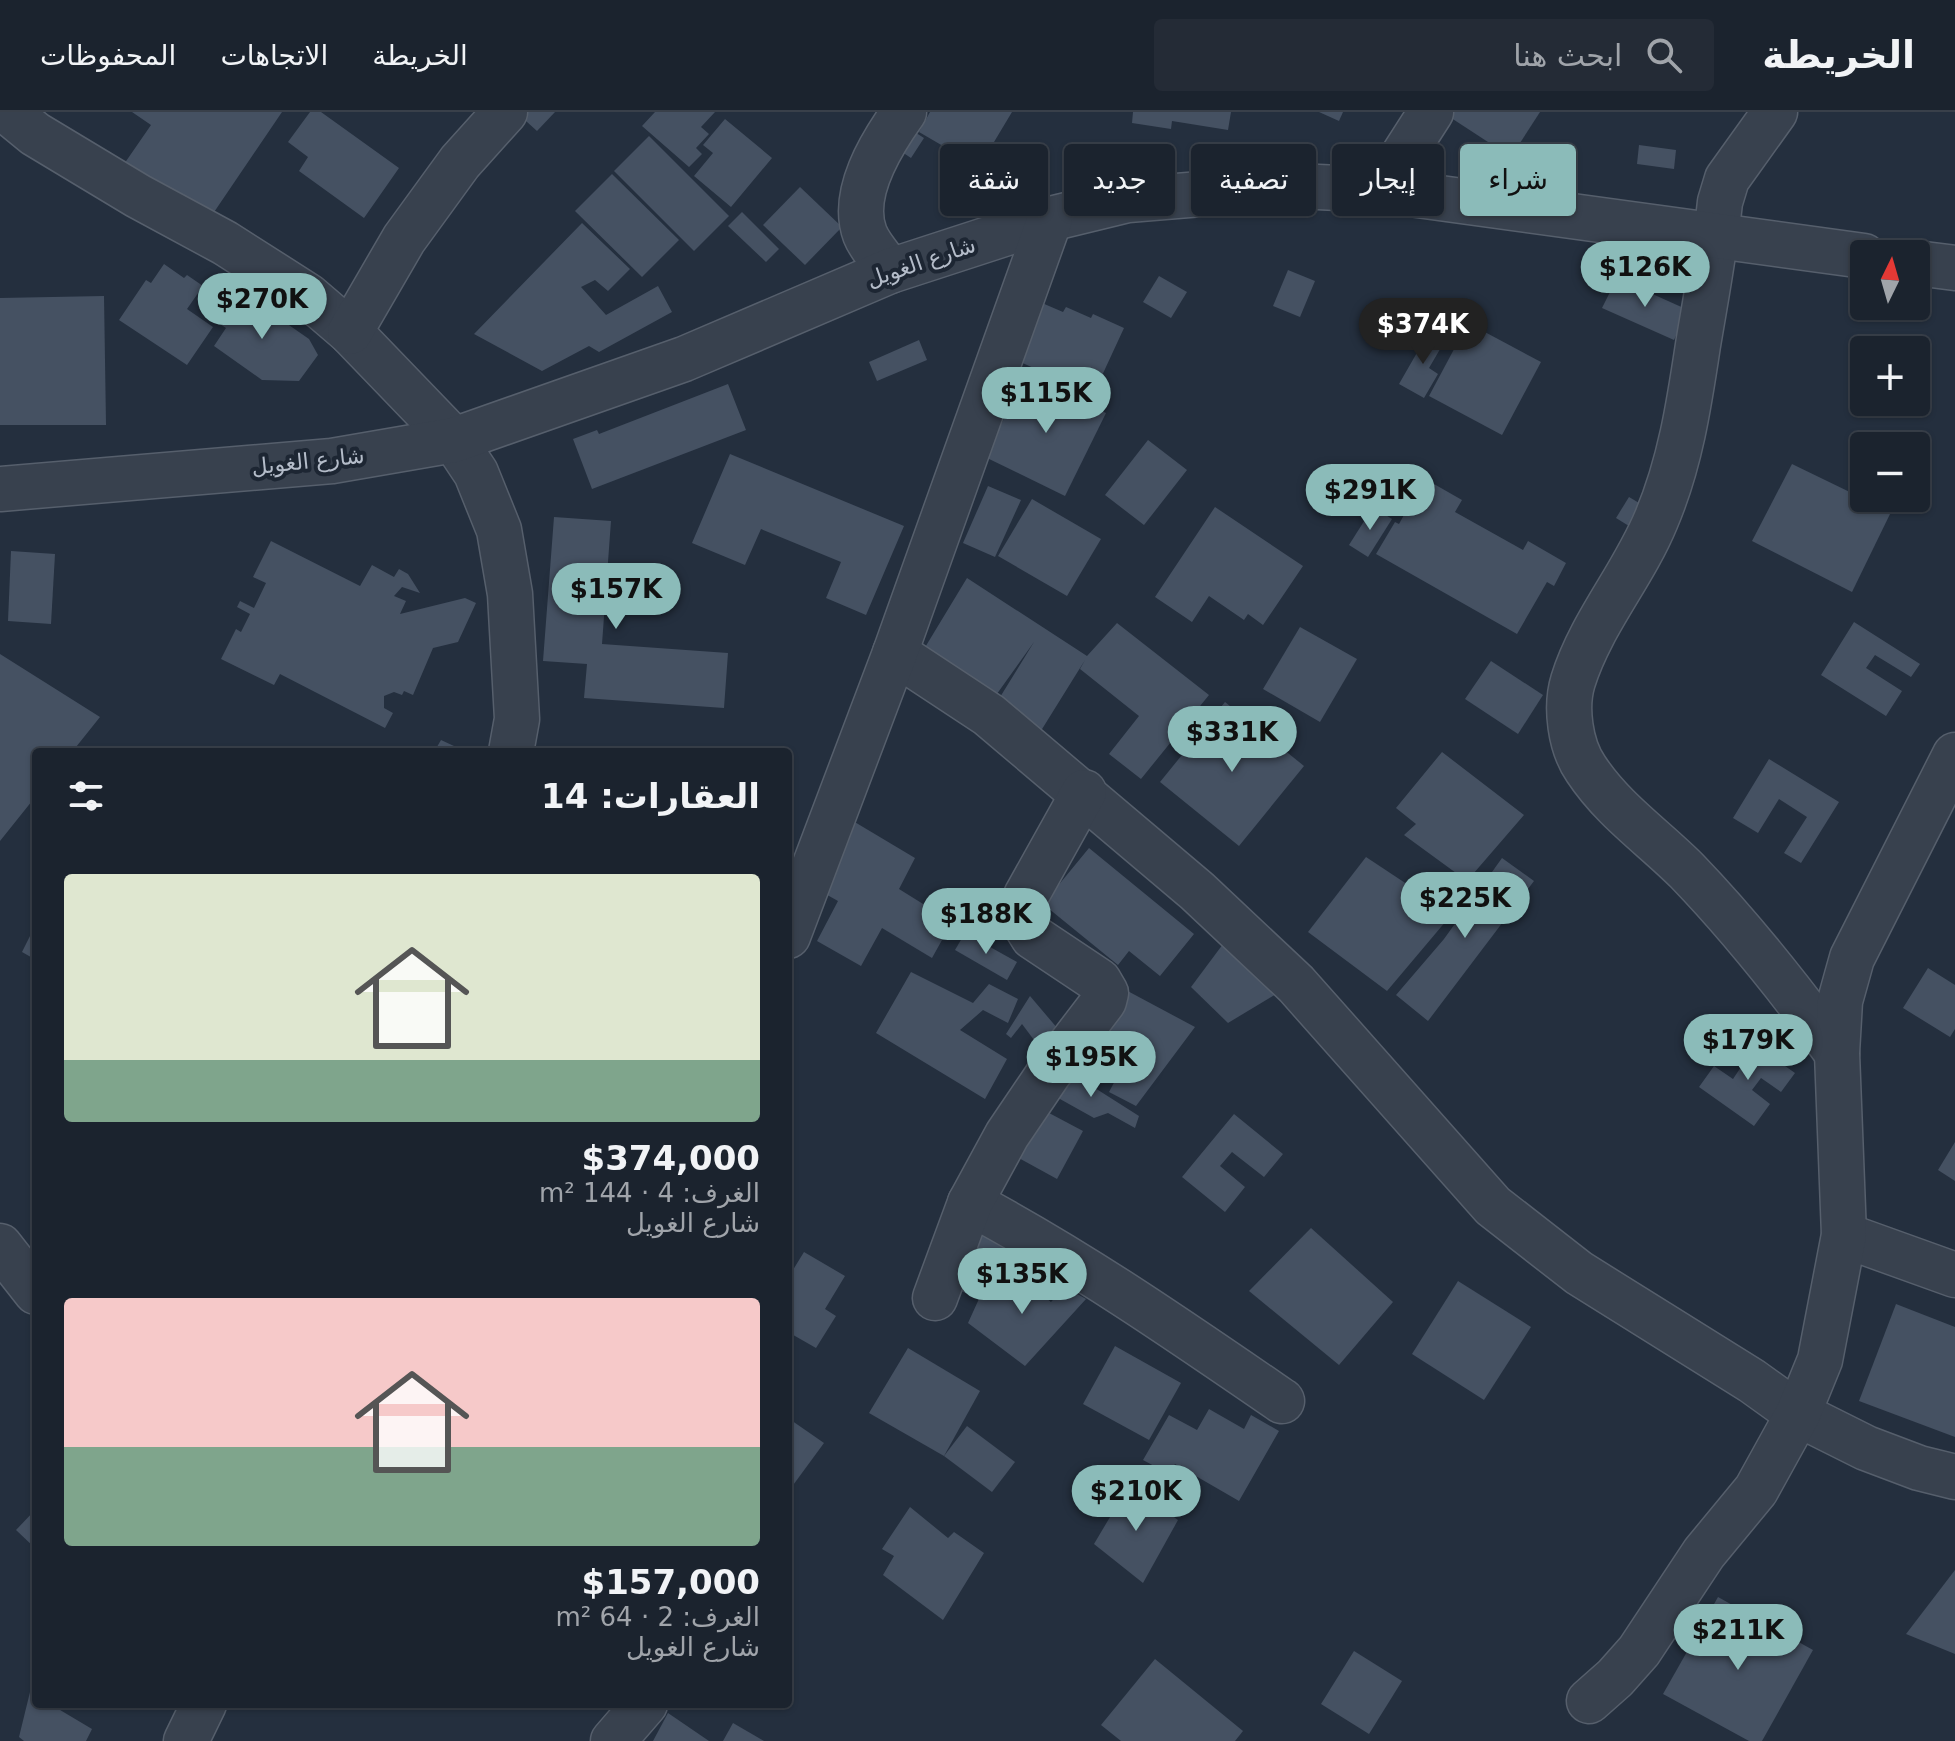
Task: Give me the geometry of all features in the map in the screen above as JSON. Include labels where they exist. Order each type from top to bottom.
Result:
[{"type":"street","points":[[8,112],[35,134],[138,196],[225,243],[308,296],[350,332],[454,440],[476,473],[499,530],[511,610],[517,719],[512,748]]},
{"type":"street","points":[[350,332],[404,239],[460,162],[505,112]]},
{"type":"street","points":[[890,271],[866,236],[860,214],[863,194],[873,167],[904,112]]},
{"type":"street","points":[[1410,144],[1431,112]]},
{"type":"street","points":[[1775,112],[1727,179],[1720,202],[1683,436],[1672,477],[1655,522],[1591,639],[1573,682],[1569,704],[1571,730],[1584,767],[1629,820],[1685,869],[1740,928],[1837,1053]]},
{"type":"street","name":"شارع الغويل","points":[[0,489],[332,461],[454,440],[684,359],[890,271],[1050,219],[1128,200],[1297,186],[1332,188]]},
{"type":"street","name":"شارع الغويل","points":[[1444,199],[1850,254]]},
{"type":"street","points":[[792,925],[895,653],[1050,219]]},
{"type":"street","points":[[1930,265],[1955,268]]},
{"type":"street","points":[[895,653],[989,715],[1084,792],[1197,891],[1296,984],[1493,1206],[1579,1273],[1752,1381],[1798,1414],[1866,1448],[1919,1468],[1955,1477]]},
{"type":"street","points":[[1589,1701],[1639,1651],[1704,1553],[1756,1490],[1798,1414],[1820,1360],[1844,1235],[1837,1053],[1840,1001],[1852,958],[1955,755]]},
{"type":"street","points":[[935,1298],[970,1203],[1007,1135],[1104,1001],[1106,993],[1099,981],[1033,937],[1023,921],[1026,896],[1084,792]]},
{"type":"street","points":[[970,1203],[1024,1232],[1148,1309],[1282,1401]]},
{"type":"street","points":[[1844,1235],[1955,1275]]},
{"type":"street","points":[[0,1246],[32,1287]]},
{"type":"street","points":[[186,1741],[202,1708]]},
{"type":"street","points":[[613,1741],[642,1708]]},
{"type":"building","points":[[132,112],[282,112],[206,224],[122,167],[151,125]]},
{"type":"building","points":[[310,112],[321,112],[399,168],[364,218],[299,171],[308,157],[288,142]]},
{"type":"building","points":[[516,112],[555,112],[537,131]]},
{"type":"building","points":[[655,112],[715,112],[701,127],[709,134],[696,148],[702,154],[689,167],[642,126]]},
{"type":"building","points":[[906,112],[926,112],[913,131],[924,138],[911,158],[887,142]]},
{"type":"building","points":[[930,112],[1012,112],[993,144],[940,144],[919,132]]},
{"type":"building","points":[[1133,112],[1231,112],[1228,130],[1172,121],[1171,129],[1132,123]]},
{"type":"building","points":[[1319,112],[1343,112],[1339,121]]},
{"type":"building","points":[[1442,112],[1540,112],[1519,144],[1491,144]]},
{"type":"building","points":[[725,119],[772,158],[731,207],[694,176],[713,153],[703,145]]},
{"type":"building","points":[[649,136],[729,216],[694,251],[614,171]]},
{"type":"building","points":[[1639,145],[1676,150],[1674,169],[1637,164]]},
{"type":"building","points":[[612,174],[679,240],[642,277],[575,211]]},
{"type":"building","points":[[800,187],[842,227],[805,265],[763,225]]},
{"type":"building","points":[[742,212],[779,249],[766,262],[728,226]]},
{"type":"building","points":[[582,223],[630,269],[608,291],[595,280],[581,287],[606,315],[658,286],[672,312],[599,352],[589,346],[542,371],[474,334]]},
{"type":"building","points":[[1629,254],[1663,270],[1652,291],[1618,275]]},
{"type":"building","points":[[164,264],[203,286],[187,309],[213,327],[187,365],[119,320],[146,280],[151,283]]},
{"type":"building","points":[[1288,270],[1315,281],[1300,317],[1273,306]]},
{"type":"building","points":[[1159,276],[1187,292],[1171,318],[1143,302]]},
{"type":"building","points":[[1617,278],[1688,310],[1674,340],[1602,308]]},
{"type":"building","points":[[231,289],[245,299],[247,296],[309,339],[318,355],[299,381],[262,380],[214,346],[226,328],[211,318]]},
{"type":"building","points":[[104,296],[106,425],[0,425],[0,298]]},
{"type":"building","points":[[1042,303],[1063,312],[1066,307],[1091,318],[1093,314],[1124,328],[1093,395],[1016,360]]},
{"type":"building","points":[[1468,323],[1541,362],[1502,435],[1429,396]]},
{"type":"building","points":[[1430,330],[1446,339],[1429,368],[1438,374],[1424,398],[1399,384]]},
{"type":"building","points":[[919,340],[927,360],[877,381],[869,362]]},
{"type":"building","points":[[1026,374],[1106,413],[1065,496],[985,457]]},
{"type":"building","points":[[728,384],[746,430],[592,489],[573,439],[597,430],[599,434]]},
{"type":"building","points":[[1148,440],[1187,470],[1144,525],[1105,495]]},
{"type":"building","points":[[730,454],[904,526],[866,615],[826,598],[841,562],[761,529],[745,565],[692,543]]},
{"type":"building","points":[[1792,464],[1850,492],[1850,512],[1891,512],[1852,592],[1752,541]]},
{"type":"building","points":[[1420,476],[1462,500],[1455,512],[1523,550],[1528,541],[1566,563],[1554,586],[1547,582],[1517,634],[1376,554],[1395,522],[1399,524],[1410,504],[1406,502]]},
{"type":"building","points":[[988,486],[1021,500],[995,557],[963,543]]},
{"type":"building","points":[[1629,497],[1651,510],[1637,531],[1616,518]]},
{"type":"building","points":[[1032,499],[1101,539],[1067,596],[998,556]]},
{"type":"building","points":[[1215,507],[1303,566],[1263,625],[1248,614],[1244,620],[1209,596],[1192,622],[1155,597]]},
{"type":"building","points":[[1373,507],[1392,519],[1368,557],[1349,545]]},
{"type":"building","points":[[554,517],[611,521],[602,644],[728,653],[724,708],[584,698],[587,664],[543,661]]},
{"type":"building","points":[[271,541],[360,586],[372,565],[394,577],[399,569],[408,574],[420,593],[402,587],[394,596],[406,601],[400,614],[465,598],[476,603],[458,642],[433,648],[413,695],[404,691],[402,695],[394,692],[384,696],[384,708],[393,713],[385,728],[280,674],[274,685],[221,659],[236,629],[241,632],[250,614],[237,607],[240,601],[254,608],[266,583],[253,577]]},
{"type":"building","points":[[11,551],[55,554],[51,624],[8,621]]},
{"type":"building","points":[[967,578],[1087,656],[1117,623],[1209,695],[1141,779],[1109,754],[1139,716],[1080,669],[1085,660],[1034,742],[989,715],[1034,642],[994,698],[921,654]]},
{"type":"building","points":[[1854,622],[1920,664],[1911,677],[1875,655],[1866,668],[1902,691],[1886,716],[1821,675]]},
{"type":"building","points":[[1300,627],[1357,659],[1320,722],[1263,689]]},
{"type":"building","points":[[0,654],[100,717],[75,748],[32,748],[32,801],[0,841]]},
{"type":"building","points":[[1491,661],[1543,695],[1518,734],[1465,699]]},
{"type":"building","points":[[1225,702],[1304,766],[1239,846],[1160,782]]},
{"type":"building","points":[[441,740],[458,748],[436,748]]},
{"type":"building","points":[[1442,752],[1524,815],[1467,881],[1404,835],[1416,824],[1396,808]]},
{"type":"building","points":[[1769,759],[1839,802],[1801,863],[1784,853],[1807,817],[1779,799],[1758,833],[1733,818]]},
{"type":"building","points":[[853,821],[915,858],[899,889],[952,922],[932,958],[882,928],[861,966],[817,941],[838,901],[813,887]]},
{"type":"building","points":[[1089,848],[1194,934],[1160,976],[1129,951],[1118,965],[1043,904]]},
{"type":"building","points":[[1366,857],[1452,914],[1387,991],[1308,932]]},
{"type":"building","points":[[1502,858],[1534,881],[1428,1021],[1396,995],[1444,939]]},
{"type":"building","points":[[32,932],[32,958],[22,952]]},
{"type":"building","points":[[965,933],[1017,962],[1007,980],[955,950]]},
{"type":"building","points":[[1229,936],[1276,994],[1228,1023],[1191,987]]},
{"type":"building","points":[[1928,968],[1955,985],[1955,1029],[1950,1037],[1903,1008]]},
{"type":"building","points":[[911,972],[973,1003],[989,984],[1018,999],[1008,1023],[983,1010],[960,1030],[1007,1059],[985,1099],[876,1033]]},
{"type":"building","points":[[1122,988],[1195,1027],[1136,1106],[1109,1092],[1117,1077],[1083,1058]]},
{"type":"building","points":[[1030,996],[1058,1029],[1040,1048],[1022,1024],[1011,1038],[1006,1034]]},
{"type":"building","points":[[1743,1036],[1795,1073],[1781,1092],[1761,1078],[1752,1090],[1770,1104],[1754,1126],[1699,1087],[1714,1066],[1733,1079],[1749,1055],[1735,1046]]},
{"type":"building","points":[[1065,1069],[1139,1116],[1135,1128],[1108,1113],[1094,1118],[1051,1094]]},
{"type":"building","points":[[1034,1105],[1083,1131],[1057,1179],[1008,1152]]},
{"type":"building","points":[[1234,1114],[1283,1154],[1264,1177],[1232,1152],[1220,1166],[1245,1187],[1225,1212],[1182,1177]]},
{"type":"building","points":[[1955,1142],[1955,1181],[1938,1170]]},
{"type":"building","points":[[1311,1228],[1393,1302],[1339,1365],[1249,1291]]},
{"type":"building","points":[[976,1233],[1008,1246],[996,1264],[986,1263],[970,1295],[952,1287]]},
{"type":"building","points":[[804,1252],[845,1276],[825,1309],[836,1316],[816,1348],[792,1334],[792,1272]]},
{"type":"building","points":[[1009,1269],[1051,1302],[1065,1287],[1086,1299],[1025,1366],[968,1323],[983,1290],[993,1294]]},
{"type":"building","points":[[1458,1281],[1531,1327],[1484,1400],[1412,1354]]},
{"type":"building","points":[[1896,1304],[1955,1327],[1955,1437],[1859,1401]]},
{"type":"building","points":[[1115,1346],[1181,1383],[1149,1440],[1083,1404]]},
{"type":"building","points":[[908,1348],[980,1391],[944,1456],[869,1413]]},
{"type":"building","points":[[1209,1409],[1244,1429],[1251,1415],[1279,1431],[1239,1501],[1175,1464],[1169,1474],[1143,1460],[1169,1415],[1197,1430]]},
{"type":"building","points":[[792,1421],[824,1443],[792,1487]]},
{"type":"building","points":[[967,1426],[1015,1462],[992,1492],[944,1456]]},
{"type":"building","points":[[1129,1485],[1178,1520],[1143,1583],[1094,1544]]},
{"type":"building","points":[[910,1507],[948,1538],[954,1532],[984,1553],[943,1620],[883,1575],[894,1556],[882,1549]]},
{"type":"building","points":[[32,1513],[32,1545],[16,1530]]},
{"type":"building","points":[[1955,1570],[1955,1654],[1906,1634]]},
{"type":"building","points":[[1718,1597],[1813,1650],[1762,1741],[1749,1741],[1663,1694]]},
{"type":"building","points":[[1354,1651],[1402,1681],[1369,1734],[1321,1704]]},
{"type":"building","points":[[1155,1659],[1243,1731],[1235,1741],[1121,1741],[1101,1725]]},
{"type":"building","points":[[30,1692],[32,1708],[57,1708],[92,1729],[86,1741],[24,1741],[19,1737]]},
{"type":"building","points":[[668,1713],[709,1741],[653,1741]]},
{"type":"building","points":[[733,1723],[764,1741],[723,1741]]}]
